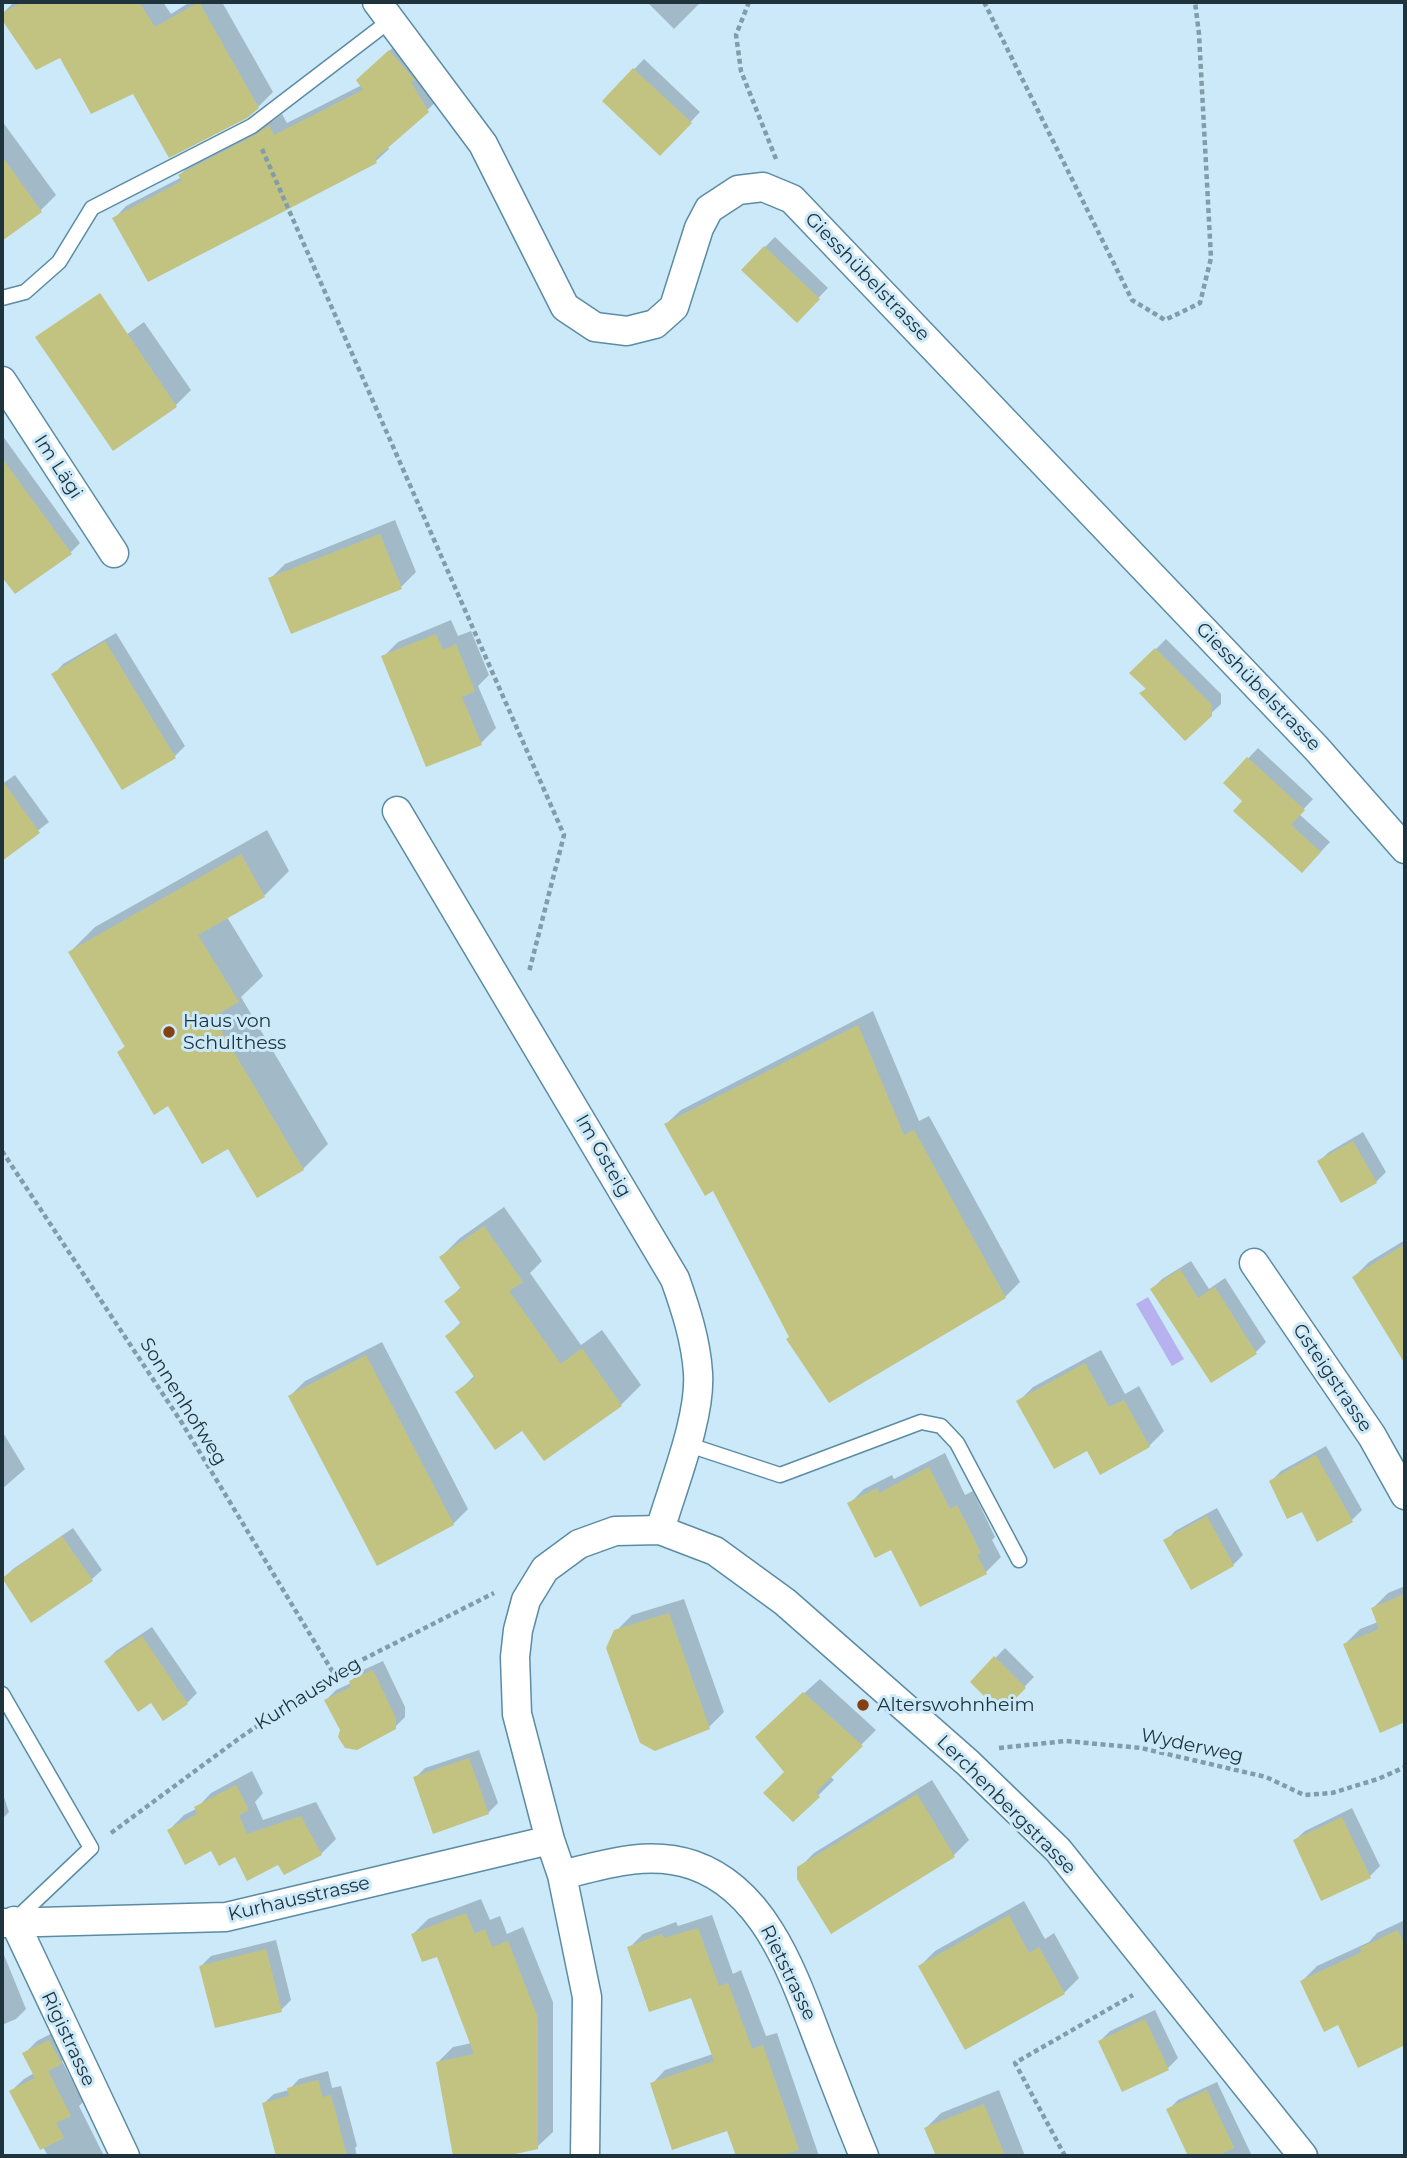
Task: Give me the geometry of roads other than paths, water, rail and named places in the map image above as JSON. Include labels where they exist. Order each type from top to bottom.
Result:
[{"type":"street","name":"Giesshübelstrasse","points":[[385,10],[483,144],[565,307],[595,327],[628,331],[655,324],[674,307],[699,228],[709,209],[738,190],[763,187],[792,199],[1317,749],[1405,849]]},
{"type":"street","name":"Im Lägi","points":[[2,381],[114,553]]},
{"type":"street","name":"Im Gsteig","points":[[397,811],[675,1279],[693,1339],[698,1375],[696,1409],[660,1530]]},
{"type":"street","name":"Gsteigstrasse","points":[[1254,1263],[1372,1436],[1405,1495]]},
{"type":"street","name":"Lerchenbergstrasse","points":[[585,2156],[587,1997],[562,1875],[550,1840],[517,1714],[515,1657],[518,1630],[526,1600],[545,1569],[579,1544],[615,1531],[660,1530],[715,1551],[785,1602],[968,1763],[1058,1850],[1303,2156]]},
{"type":"street","name":"Kurhausstrasse","points":[[8,1922],[226,1917],[550,1840]]},
{"type":"street","name":"Rietstrasse","points":[[562,1875],[619,1860],[654,1858],[691,1864],[717,1875],[741,1895],[761,1918],[779,1947],[799,1989],[864,2156]]},
{"type":"street","name":"Rigistrasse","points":[[8,1922],[125,2156]]},
{"type":"lane","points":[[2,298],[25,292],[59,262],[92,208],[252,127],[385,10]]},
{"type":"lane","points":[[686,1444],[780,1475],[920,1422],[941,1426],[957,1443],[1019,1560]]},
{"type":"lane","points":[[2,1694],[91,1848],[8,1922]]},
{"type":"place","name":"Haus von Schulthess","points":[[169,1032]]},
{"type":"place","name":"Alterswohnheim","points":[[863,1705]]}]
